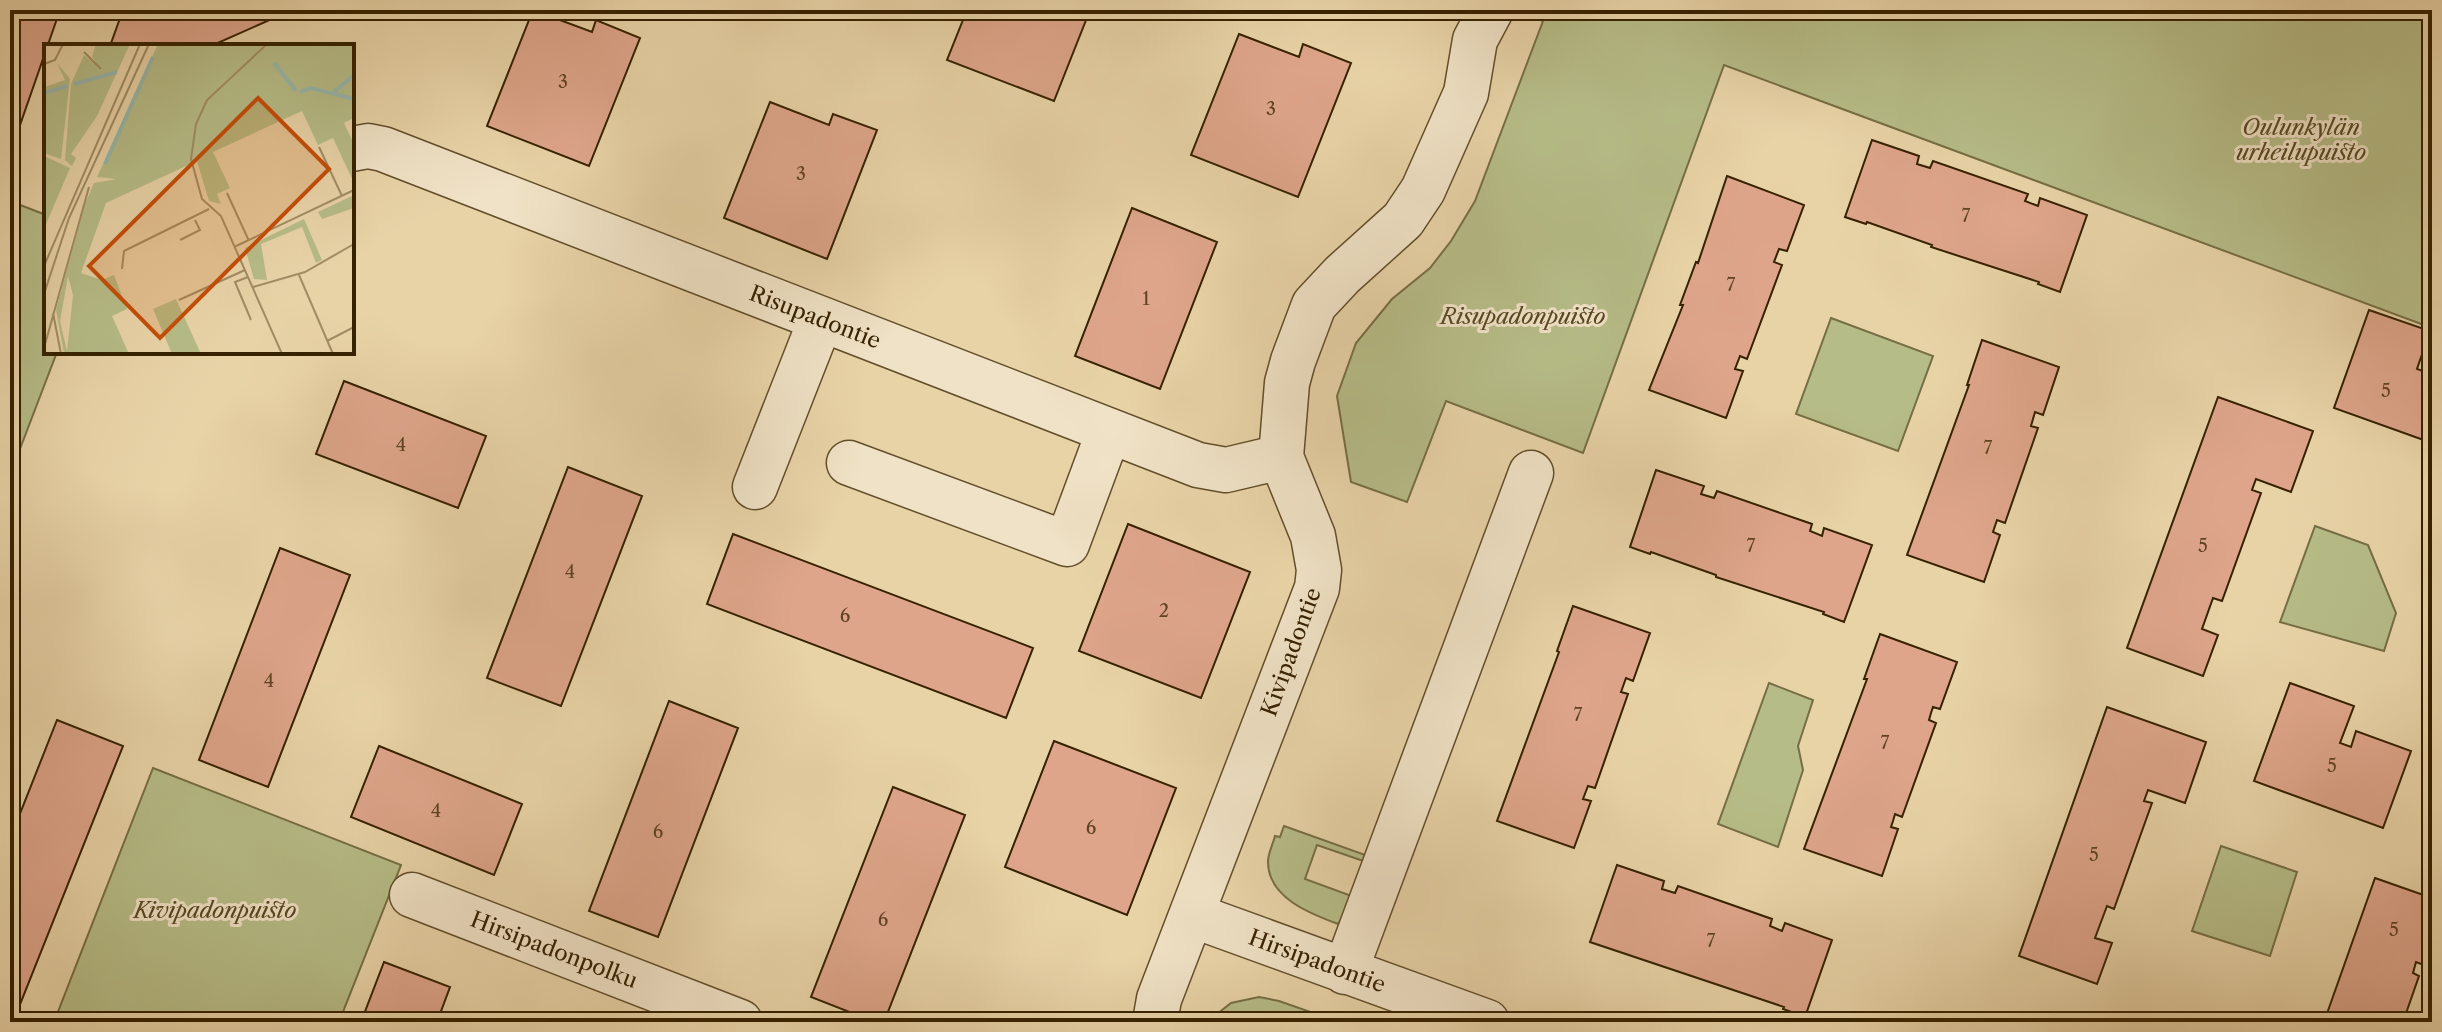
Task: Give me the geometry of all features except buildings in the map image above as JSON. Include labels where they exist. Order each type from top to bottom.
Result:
[{"type":"street","name":"Kivipadontie","points":[[1155,1022],[1159,999],[1317,588],[1319,570],[1313,536],[1281,457],[1287,383],[1314,305],[1403,220],[1423,190],[1466,93],[1483,25]]},
{"type":"street","name":"Risupadontie","points":[[354,149],[368,146],[383,149],[1198,465],[1226,470],[1281,457]]},
{"type":"street","points":[[755,487],[821,319]]},
{"type":"street","points":[[849,463],[1067,544],[1109,431]]},
{"type":"street","points":[[1345,972],[1531,473]]},
{"type":"street","name":"Hirsipadonpolku","points":[[412,895],[740,1022]]},
{"type":"street","name":"Hirsipadontie","points":[[1192,915],[1487,1022]]},
{"type":"green space","points":[[1514,10],[2432,10],[2432,328],[1724,65],[1583,453],[1446,401],[1407,502],[1351,482],[1337,396],[1356,343],[1392,299],[1430,268],[1475,201],[1543,21]]},
{"type":"green space","points":[[10,201],[44,214],[44,354],[56,354],[10,475]]},
{"type":"green space","points":[[1831,318],[1933,356],[1898,451],[1796,414]]},
{"type":"green space","points":[[2315,526],[2368,545],[2396,613],[2384,651],[2280,622]]},
{"type":"green space","points":[[1769,683],[1813,700],[1798,746],[1803,770],[1778,847],[1718,824]]},
{"type":"green space","name":"Kivipadonpuisto","points":[[153,768],[401,865],[339,1022],[54,1022]]},
{"type":"green space","points":[[1284,826],[1371,857],[1369,863],[1317,845],[1305,879],[1357,898],[1338,924],[1293,903],[1275,885],[1268,859],[1275,836],[1280,837]]},
{"type":"green space","points":[[2221,846],[2297,872],[2270,956],[2192,931]]},
{"type":"green space","points":[[1259,997],[1339,1022],[1207,1022],[1231,1003]]},
{"type":"park label","name":"Oulunkylän urheilupuisto","points":[[2301,140]]},
{"type":"park label","name":"Risupadonpuisto","points":[[1523,316]]}]
